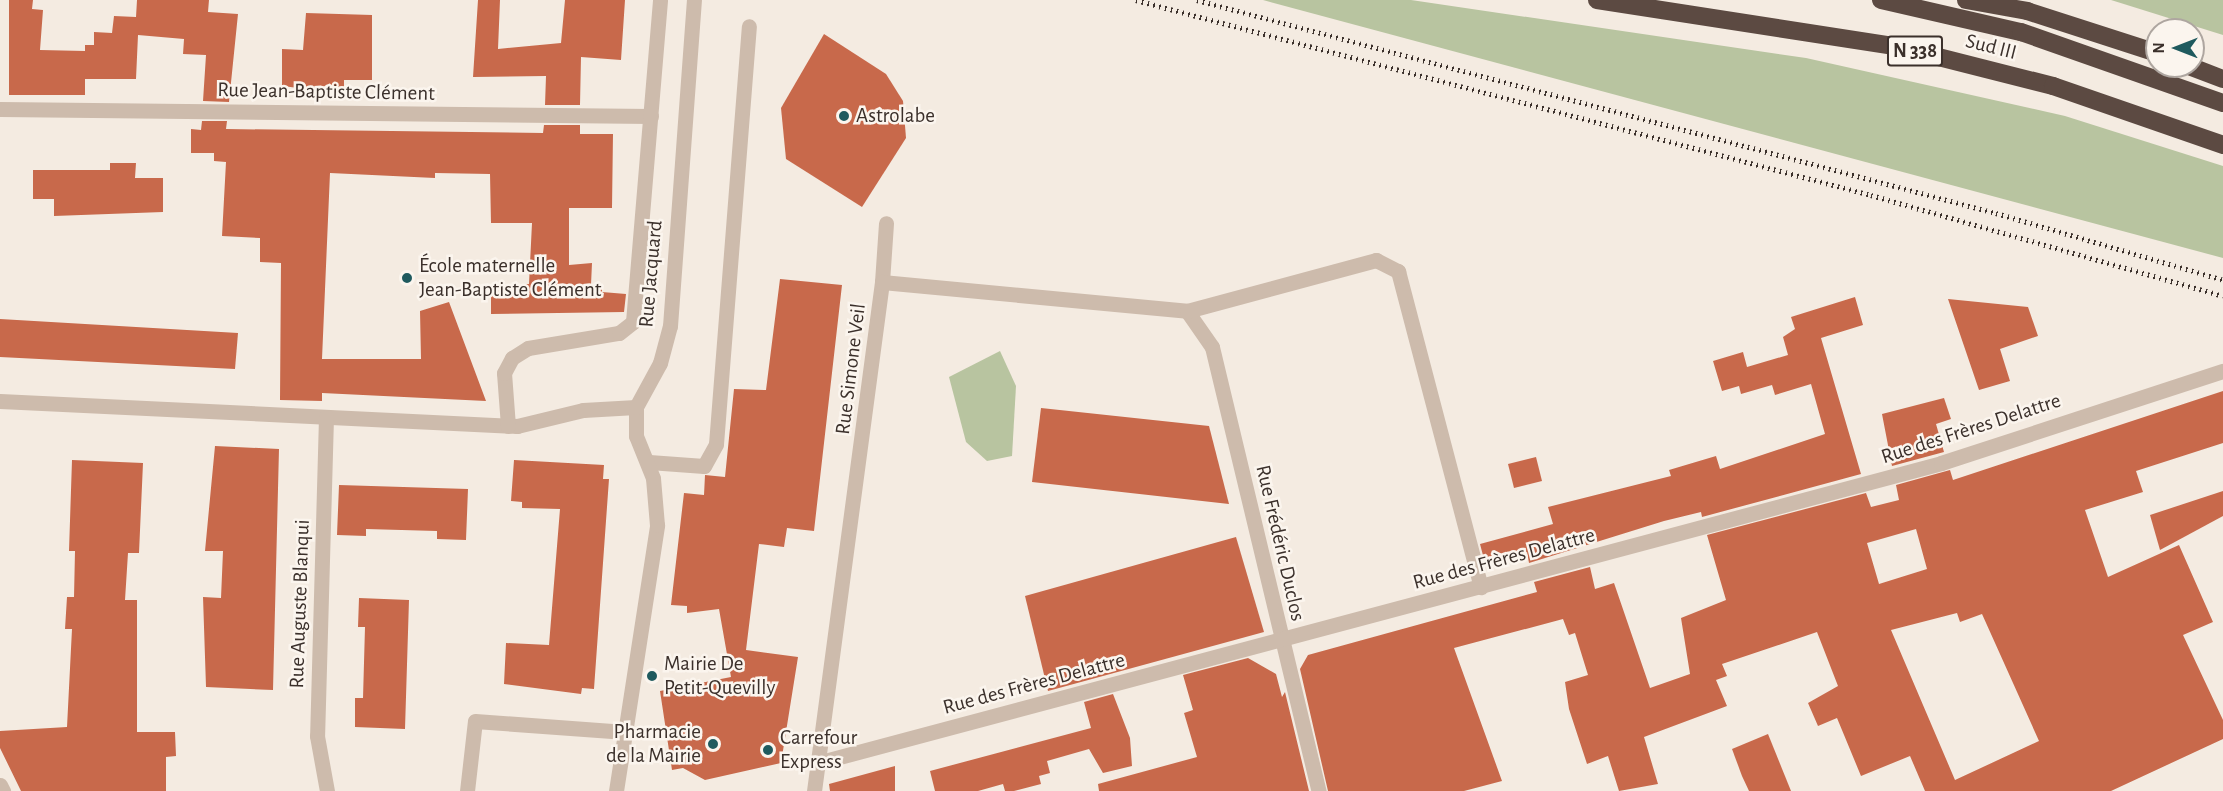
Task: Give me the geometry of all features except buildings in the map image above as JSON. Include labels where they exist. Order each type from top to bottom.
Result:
[{"type":"highway","name":"Sud III","points":[[1597,0],[1899,47],[2053,86],[2223,145]]},
{"type":"highway","name":"Sud III","points":[[1881,0],[2021,32],[2223,103]]},
{"type":"highway","points":[[1966,0],[2027,11],[2145,49]]},
{"type":"highway","points":[[2205,72],[2223,79]]},
{"type":"street","points":[[508,426],[504,373],[512,358],[528,348],[619,333],[633,322],[660,0]]},
{"type":"street","name":"Rue Jacquard","points":[[616,791],[657,525],[649,462],[636,435],[636,406],[660,363],[670,326],[694,0]]},
{"type":"street","points":[[649,462],[699,466],[713,456],[735,211],[748,26]]},
{"type":"street","name":"Rue Jean-Baptiste Clément","points":[[0,109],[651,116]]},
{"type":"street","points":[[882,282],[885,223]]},
{"type":"street","points":[[1186,311],[1376,260],[1398,271],[1481,587]]},
{"type":"street","name":"Rue Simone Veil","points":[[817,763],[882,282],[1186,311]]},
{"type":"street","name":"Rue Frédéric Duclos","points":[[1186,311],[1212,347],[1319,791]]},
{"type":"street","name":"Rue des Frères Delattre","points":[[817,763],[1941,463],[2223,371]]},
{"type":"street","points":[[0,401],[508,426],[583,410],[636,406]]},
{"type":"street","name":"Rue Auguste Blanqui","points":[[326,417],[317,736],[327,791]]},
{"type":"street","points":[[467,791],[476,721],[626,732]]},
{"type":"street","points":[[814,791],[817,763]]},
{"type":"street","points":[[0,785],[3,791]]},
{"type":"green space","points":[[1263,0],[1411,0],[1806,58],[2065,116],[2223,166],[2223,258]]},
{"type":"green space","points":[[2111,0],[2223,0],[2223,35],[2205,29],[2205,18],[2169,18]]},
{"type":"green space","points":[[1000,351],[1016,386],[1012,456],[987,461],[966,442],[949,377]]},
{"type":"railway","points":[[1136,0],[1871,195],[2223,296]]},
{"type":"railway","points":[[1197,0],[1996,213],[2223,280]]},
{"type":"place","name":"Astrolabe","points":[[844,116]]},
{"type":"place","name":"École maternelle Jean-Baptiste Clément","points":[[407,278]]},
{"type":"place","name":"Mairie De Petit-Quevilly","points":[[652,676]]},
{"type":"place","name":"Pharmacie de la Mairie","points":[[713,744]]},
{"type":"place","name":"Carrefour Express","points":[[768,750]]}]
